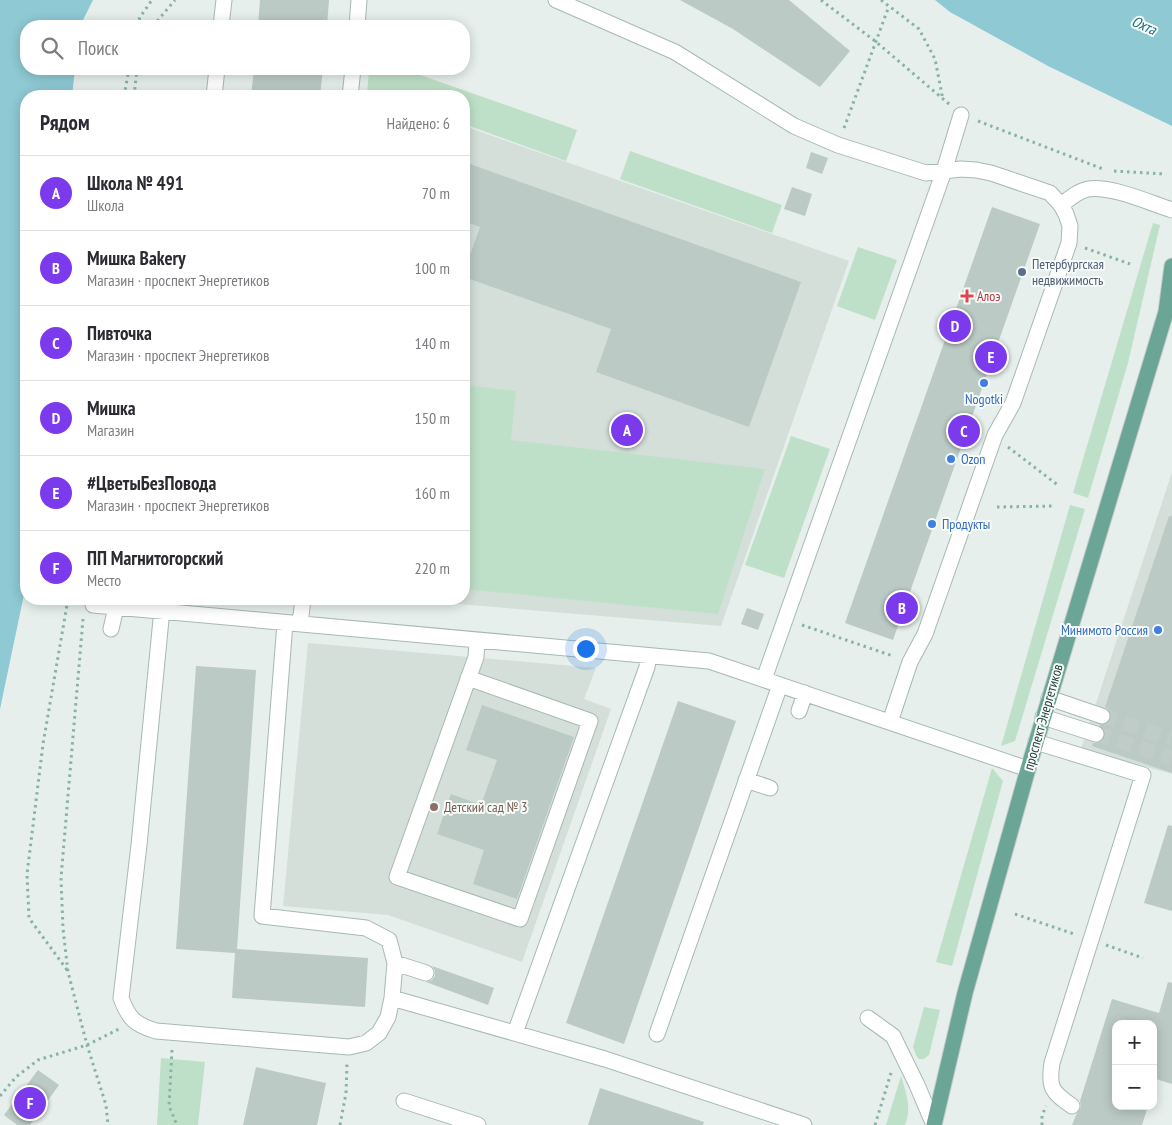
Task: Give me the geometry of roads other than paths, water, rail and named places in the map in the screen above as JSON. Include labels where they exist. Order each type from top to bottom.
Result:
[{"type":"main road","name":"проспект Энергетиков","points":[[934,1125],[965,993],[1048,698],[1169,306],[1172,266]]},
{"type":"lane","points":[[222,20],[224,0]]},
{"type":"lane","points":[[357,20],[359,0]]},
{"type":"lane","points":[[556,0],[675,52],[794,126],[904,174],[976,170],[992,173],[1050,193],[1061,205],[1070,226],[1070,243],[1013,403],[994,435],[925,634],[910,662],[890,722]]},
{"type":"lane","points":[[215,90],[216,75]]},
{"type":"lane","points":[[351,90],[352,75]]},
{"type":"lane","points":[[764,680],[944,171],[961,115]]},
{"type":"lane","points":[[1061,205],[1086,189],[1103,188],[1172,210]]},
{"type":"lane","points":[[89,610],[110,605]]},
{"type":"lane","points":[[111,629],[117,605]]},
{"type":"lane","points":[[285,623],[262,916],[366,928],[389,940],[395,962],[392,998],[388,1017],[379,1032],[366,1043],[349,1047],[173,1033],[142,1027],[131,1019],[121,998],[139,845],[162,605],[285,623],[709,661],[1028,769]]},
{"type":"lane","points":[[300,624],[302,605]]},
{"type":"lane","points":[[468,678],[590,721],[520,919],[398,877],[468,678],[476,657],[477,640]]},
{"type":"lane","points":[[515,1033],[647,667],[649,656]]},
{"type":"lane","points":[[657,1034],[780,685]]},
{"type":"lane","points":[[799,711],[805,694]]},
{"type":"lane","points":[[1048,698],[1102,716]]},
{"type":"lane","points":[[1043,717],[1096,734]]},
{"type":"lane","points":[[1036,742],[1143,775],[1052,1063],[1050,1078],[1052,1089],[1072,1106]]},
{"type":"lane","points":[[746,780],[770,788]]},
{"type":"lane","points":[[395,962],[426,973]]},
{"type":"lane","points":[[392,998],[605,1059],[804,1125]]},
{"type":"lane","points":[[868,1018],[893,1036],[934,1125]]},
{"type":"lane","points":[[404,1101],[478,1125]]},
{"type":"water","points":[[0,0],[93,0],[83,20],[20,20],[20,75],[74,75],[73,90],[20,90],[20,605],[22,605],[0,709]]},
{"type":"water","name":"Охта","points":[[935,0],[1172,0],[1172,126],[1048,66],[950,12]]},
{"type":"tunnel","points":[[1102,716],[1172,739]]},
{"type":"tunnel","points":[[1096,734],[1172,758]]},
{"type":"place","name":"Петербургская недвижимость","points":[[1022,272]]},
{"type":"place","name":"Алоэ","points":[[967,296]]},
{"type":"place","name":"Мишка","points":[[955,326]]},
{"type":"place","name":"#ЦветыБезПовода","points":[[991,357]]},
{"type":"place","name":"Nogotki","points":[[984,383]]},
{"type":"place","name":"Школа № 491","points":[[627,430]]},
{"type":"place","name":"Пивточка","points":[[964,431]]},
{"type":"place","name":"Ozon","points":[[951,459]]},
{"type":"place","name":"Продукты","points":[[932,524]]},
{"type":"place","name":"Мишка Bakery","points":[[902,608]]},
{"type":"place","name":"Минимото Россия","points":[[1158,630]]},
{"type":"place","name":"Детский сад № 3","points":[[434,807]]},
{"type":"place","name":"ПП Магнитогорский","points":[[30,1103]]}]
